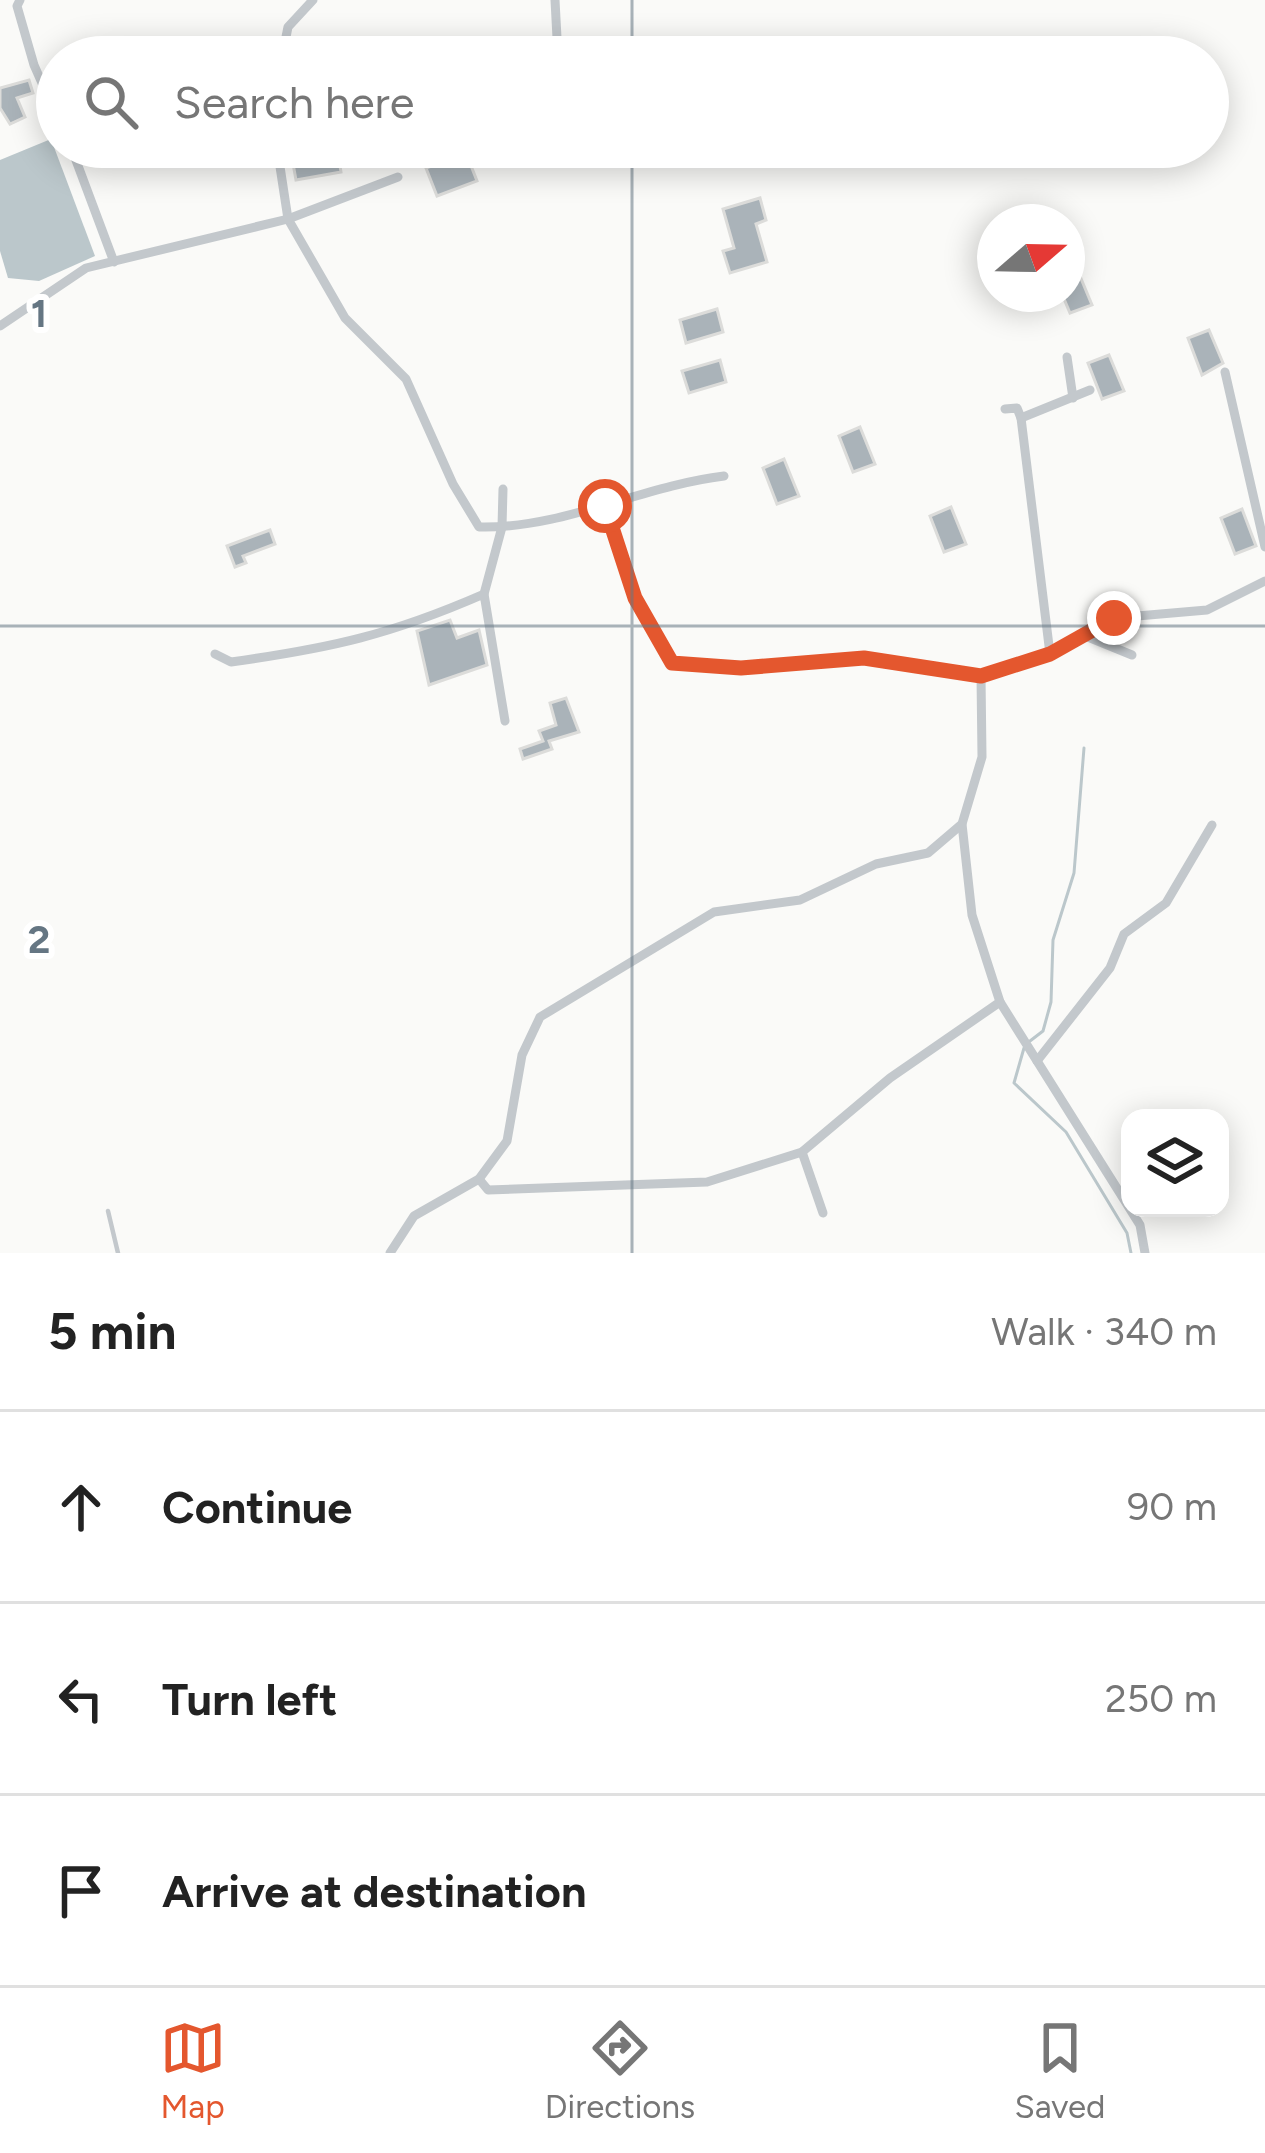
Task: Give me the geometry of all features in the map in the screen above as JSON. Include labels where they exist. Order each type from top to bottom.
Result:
[{"type":"street","points":[[20,0],[36,70]]},
{"type":"street","points":[[286,36],[288,27],[313,0]]},
{"type":"street","points":[[555,0],[557,36]]},
{"type":"street","points":[[78,168],[114,262]]},
{"type":"street","points":[[280,168],[288,219],[345,318],[406,379],[453,484],[479,526],[502,527],[605,506],[675,482],[724,476]]},
{"type":"street","points":[[0,326],[86,268],[288,219],[398,177]]},
{"type":"street","points":[[1067,357],[1072,398]]},
{"type":"street","points":[[1225,372],[1265,548]]},
{"type":"street","points":[[1021,418],[1090,390]]},
{"type":"street","points":[[1005,409],[1017,408],[1021,418],[1050,654]]},
{"type":"street","points":[[503,489],[502,527],[484,594],[505,721]]},
{"type":"street","points":[[605,506],[635,598],[672,663],[741,668],[864,658],[981,676],[1050,654],[1114,618],[1207,610],[1265,581]]},
{"type":"street","points":[[214,654],[231,662],[342,646],[406,628],[484,594]]},
{"type":"street","points":[[1083,635],[1132,655]]},
{"type":"street","points":[[981,676],[982,757],[962,824],[972,915],[1000,1003],[1140,1225],[1145,1253]]},
{"type":"street","points":[[390,1253],[414,1216],[479,1179],[507,1142],[522,1055],[540,1017],[714,912],[800,900],[876,863],[928,853],[962,824]]},
{"type":"street","points":[[1037,1061],[1110,968],[1124,934],[1166,902],[1212,825]]},
{"type":"street","points":[[479,1179],[488,1190],[707,1182],[802,1152],[890,1078],[1000,1003]]},
{"type":"street","points":[[802,1152],[823,1214]]},
{"type":"lane","points":[[108,1211],[118,1253]]},
{"type":"shaded area","points":[[36,145],[36,168],[62,168],[95,256],[39,281],[8,278],[0,251],[0,160]]},
{"type":"building","points":[[29,80],[33,93],[17,98],[25,117],[10,124],[0,108],[0,88]]},
{"type":"building","points":[[294,168],[340,168],[341,172],[296,180]]},
{"type":"building","points":[[426,168],[472,168],[477,181],[437,196]]},
{"type":"building","points":[[760,198],[766,220],[756,224],[767,262],[730,273],[723,251],[734,248],[723,209]]},
{"type":"building","points":[[717,309],[723,332],[686,343],[680,320]]},
{"type":"building","points":[[1209,330],[1223,363],[1202,375],[1188,338]]},
{"type":"building","points":[[1109,355],[1124,391],[1102,399],[1088,363]]},
{"type":"building","points":[[720,360],[726,382],[689,393],[682,371]]},
{"type":"building","points":[[860,427],[875,464],[853,472],[839,436]]},
{"type":"building","points":[[784,459],[799,496],[777,504],[763,468]]},
{"type":"building","points":[[951,507],[966,544],[944,552],[930,516]]},
{"type":"building","points":[[1242,509],[1256,546],[1235,554],[1221,518]]},
{"type":"building","points":[[270,530],[275,544],[243,556],[246,563],[235,567],[227,546]]},
{"type":"building","points":[[450,620],[457,638],[479,630],[487,665],[429,685],[417,631]]},
{"type":"building","points":[[566,698],[579,732],[549,741],[552,749],[523,759],[520,749],[543,741],[539,731],[556,725],[550,703]]},
{"type":"waterway","points":[[1030,1041],[1043,1031],[1051,1002],[1053,940],[1074,873],[1084,748]]},
{"type":"waterway","points":[[1024,1048],[1014,1083],[1066,1132],[1127,1233],[1131,1253]]},
{"type":"route","points":[[605,506],[635,598],[672,663],[741,668],[864,658],[981,676],[1050,654],[1114,618]]}]
